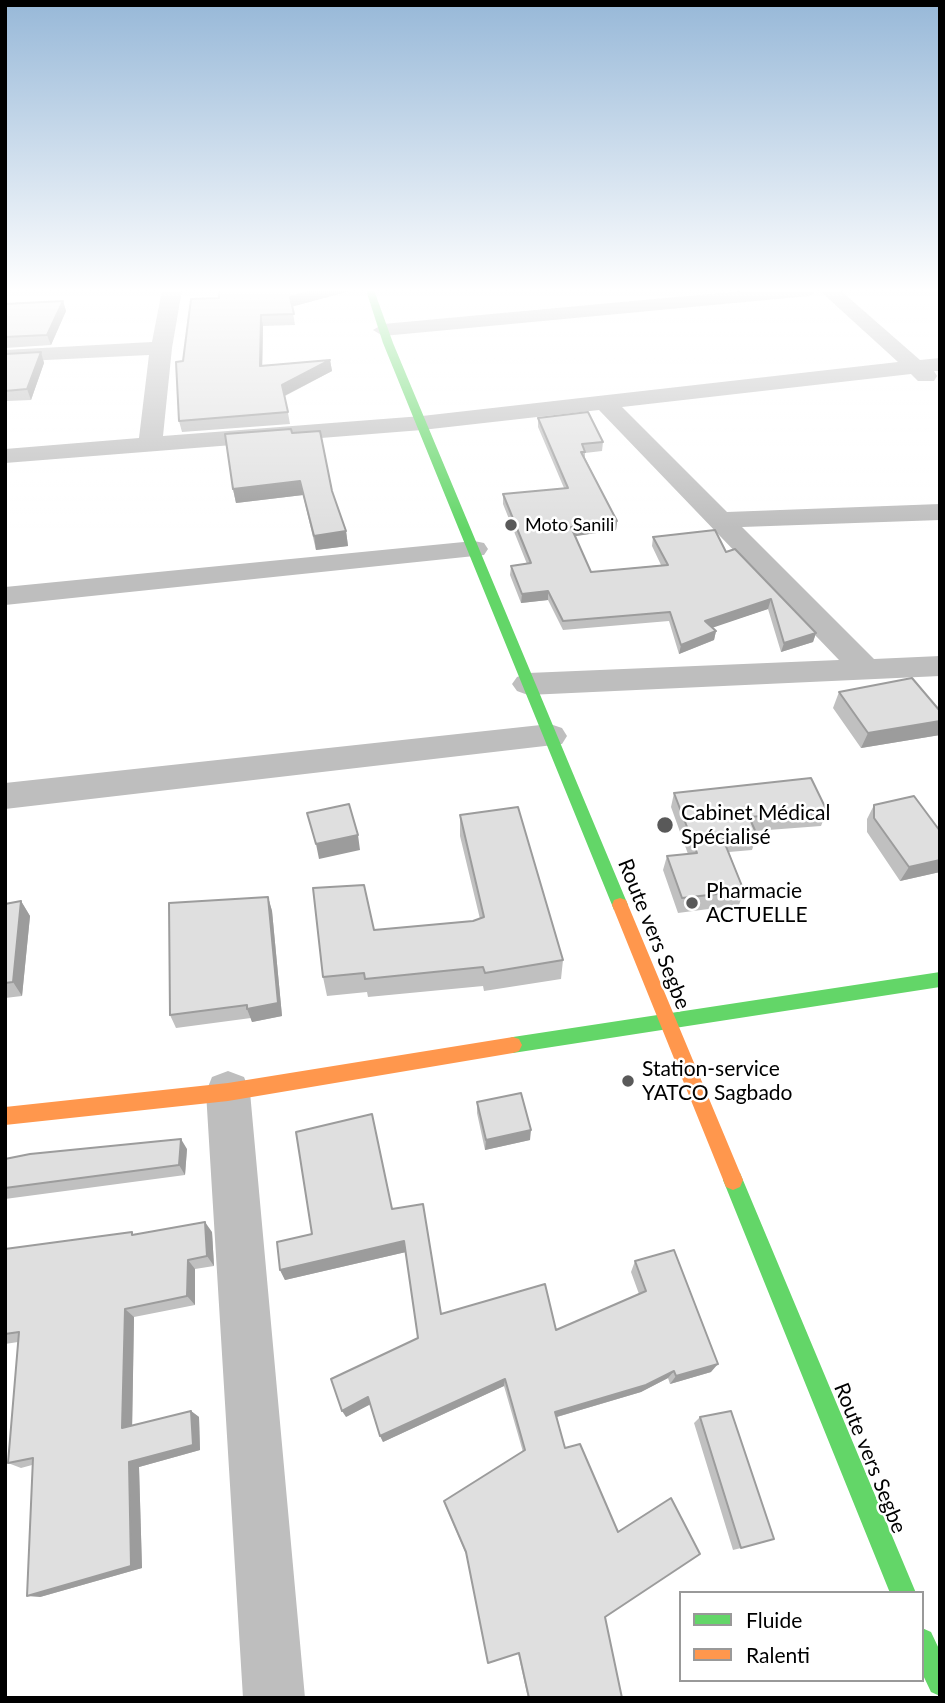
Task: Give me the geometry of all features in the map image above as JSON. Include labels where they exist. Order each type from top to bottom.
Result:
[{"type":"main road","name":"Route vers Segbe","points":[[400,369],[901,1591]]},
{"type":"main road","points":[[5,1116],[228,1092],[667,1019],[940,979]]},
{"type":"main road","points":[[924,1646],[940,1683]]},
{"type":"street","points":[[150,445],[159,369]]},
{"type":"street","points":[[5,456],[422,423],[606,404],[887,369]]},
{"type":"street","points":[[919,369],[940,389]]},
{"type":"street","points":[[606,404],[866,669]]},
{"type":"street","points":[[722,520],[940,512]]},
{"type":"street","points":[[5,596],[474,549]]},
{"type":"street","points":[[528,684],[940,666]]},
{"type":"street","points":[[5,796],[550,736]]},
{"type":"street","points":[[228,1092],[274,1698]]},
{"type":"building","points":[[5,369],[34,369],[27,389],[5,391]]},
{"type":"building","points":[[176,369],[312,369],[282,385],[288,412],[179,421]]},
{"type":"building","points":[[588,412],[603,442],[582,444],[585,452],[581,452],[617,521],[571,527],[591,572],[668,565],[653,537],[715,530],[726,552],[735,549],[816,633],[784,643],[771,599],[705,621],[716,631],[681,645],[670,612],[563,621],[548,591],[522,594],[511,566],[531,563],[503,494],[568,488],[538,418]]},
{"type":"building","points":[[291,429],[292,433],[320,431],[332,491],[346,531],[314,536],[300,481],[233,489],[225,434]]},
{"type":"building","points":[[912,678],[940,711],[940,721],[868,733],[839,692]]},
{"type":"building","points":[[811,778],[827,811],[749,817],[757,835],[723,839],[744,891],[682,898],[667,856],[697,853],[674,793]]},
{"type":"building","points":[[914,796],[940,831],[940,860],[909,867],[874,818],[874,805]]},
{"type":"building","points":[[349,804],[358,835],[316,844],[307,813]]},
{"type":"building","points":[[518,807],[563,960],[485,973],[483,967],[365,979],[364,973],[323,977],[313,888],[364,885],[374,930],[473,921],[484,917],[460,815]]},
{"type":"building","points":[[268,897],[278,1003],[247,1009],[247,1005],[170,1015],[169,903]]},
{"type":"building","points":[[21,901],[13,982],[5,983],[5,904]]},
{"type":"building","points":[[521,1093],[531,1130],[486,1140],[477,1102]]},
{"type":"building","points":[[372,1114],[392,1209],[423,1204],[441,1314],[545,1284],[556,1330],[646,1291],[635,1261],[674,1250],[718,1364],[676,1376],[674,1371],[646,1385],[555,1412],[565,1448],[580,1444],[618,1532],[671,1498],[700,1554],[605,1617],[622,1698],[529,1698],[519,1653],[488,1663],[466,1552],[444,1501],[525,1450],[505,1379],[380,1436],[368,1397],[342,1411],[331,1379],[418,1338],[404,1241],[280,1270],[277,1242],[312,1234],[296,1132]]},
{"type":"building","points":[[181,1139],[179,1165],[5,1188],[5,1159],[30,1154]]},
{"type":"building","points":[[205,1222],[207,1256],[188,1260],[187,1296],[125,1309],[122,1428],[191,1411],[193,1445],[129,1462],[131,1566],[27,1596],[33,1458],[8,1463],[19,1332],[5,1334],[5,1249],[132,1232],[132,1235]]},
{"type":"building","points":[[731,1411],[774,1539],[741,1548],[700,1417]]},
{"type":"traffic: fast","points":[[399,369],[620,905]]},
{"type":"traffic: fast","points":[[513,1045],[940,979]]},
{"type":"traffic: fast","points":[[733,1180],[902,1591]]},
{"type":"traffic: fast","points":[[924,1646],[940,1683]]},
{"type":"traffic: slow","points":[[620,905],[733,1180]]},
{"type":"traffic: slow","points":[[5,1116],[228,1092],[513,1045]]},
{"type":"place","name":"Moto Sanili","points":[[511,525]]},
{"type":"place","name":"Cabinet Médical Spécialisé","points":[[665,825]]},
{"type":"place","name":"Pharmacie ACTUELLE","points":[[692,903]]},
{"type":"place","name":"Station-service YATCO Sagbado","points":[[628,1081]]}]
